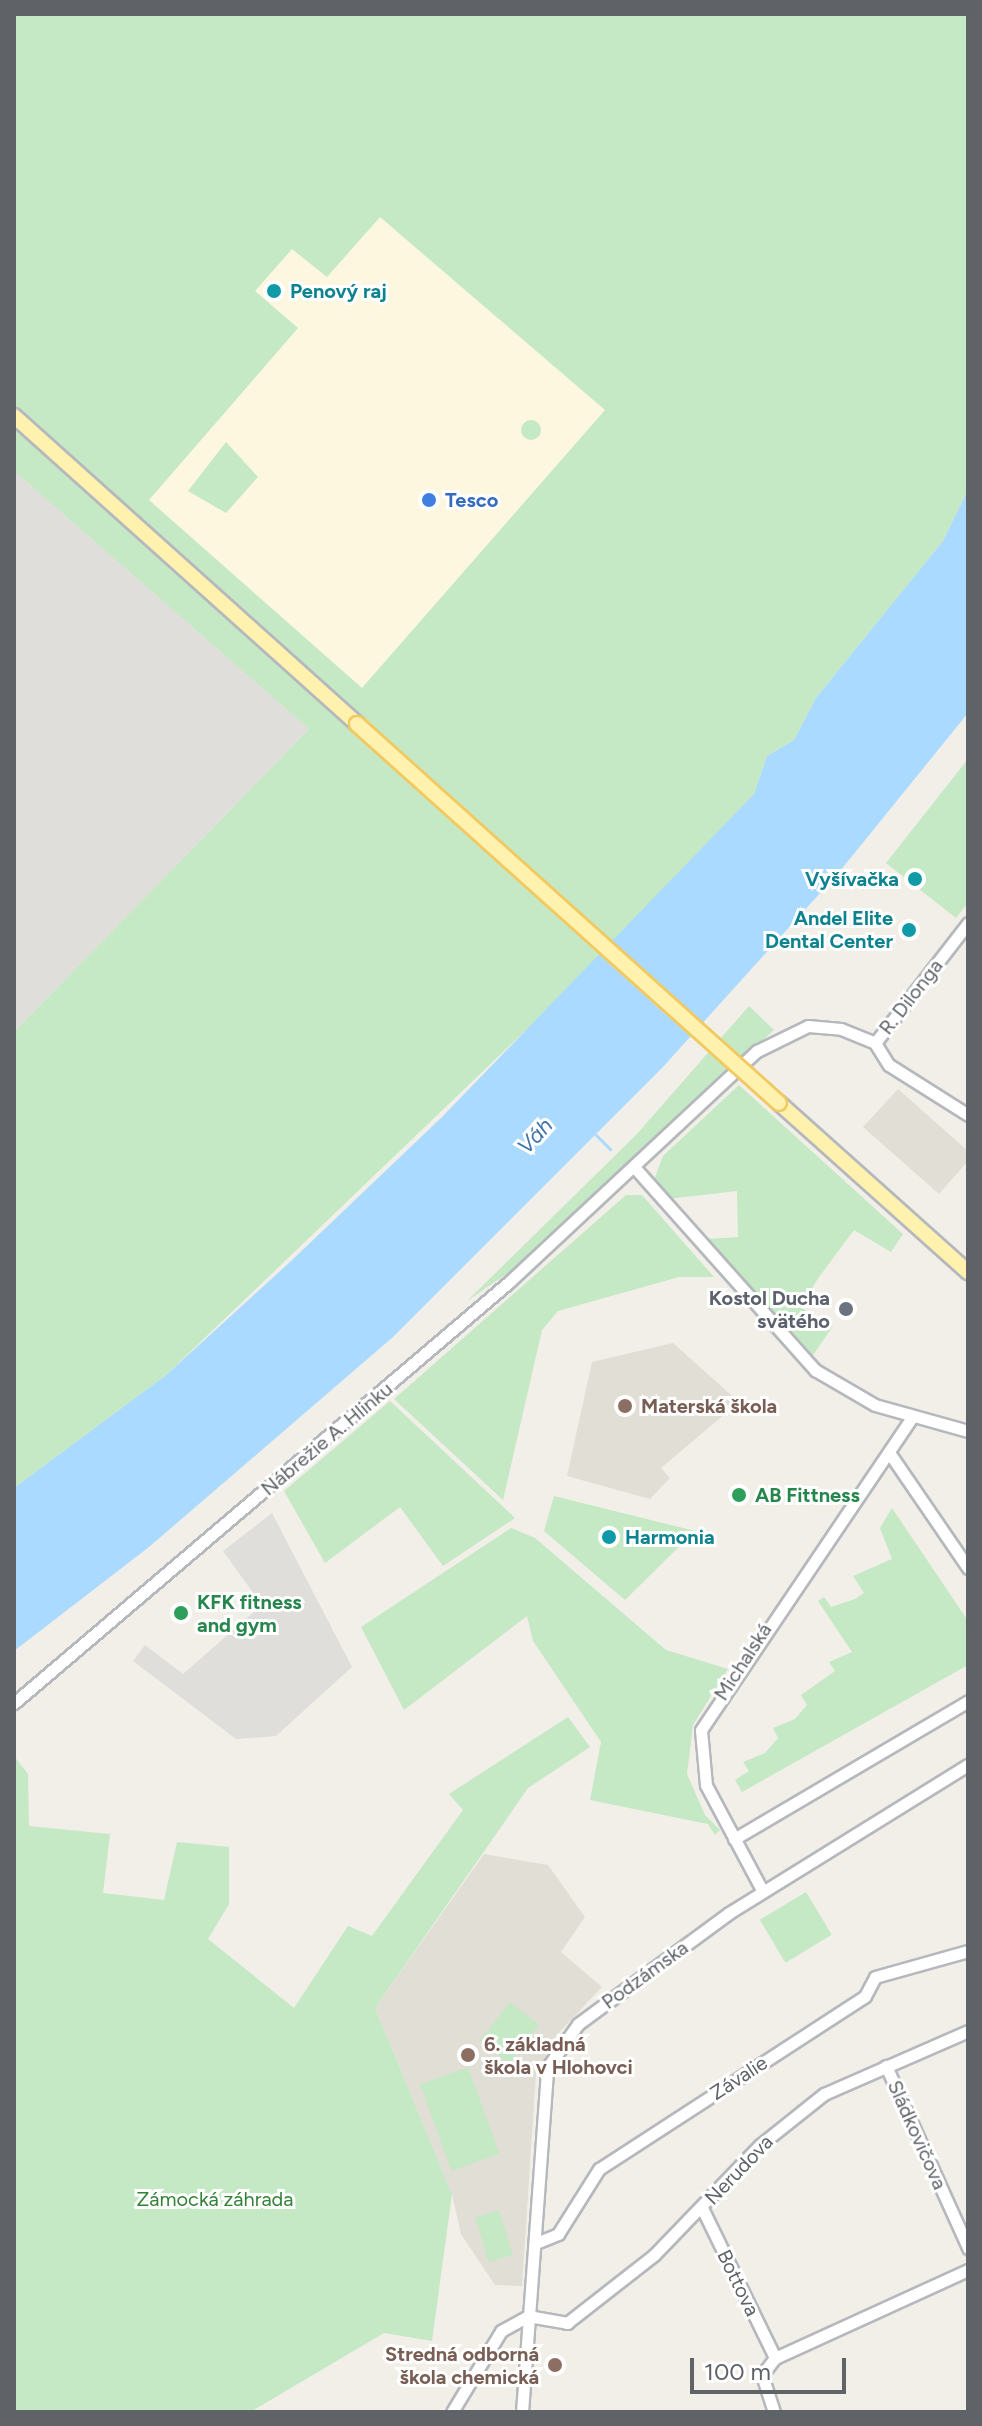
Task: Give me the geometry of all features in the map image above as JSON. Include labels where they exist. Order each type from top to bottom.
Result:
[{"type":"main road","points":[[14,416],[968,1272]]},
{"type":"street","name":"R. Dilonga","points":[[635,1168],[718,1085],[778,1035],[808,1026],[841,1029],[875,1043],[968,923]]},
{"type":"street","points":[[875,1043],[889,1065],[968,1115]]},
{"type":"street","points":[[635,1168],[801,1358],[845,1391],[912,1417],[968,1431]]},
{"type":"street","name":"Nábrežie A. Hlinku","points":[[14,1703],[635,1168]]},
{"type":"street","name":"Michalská","points":[[762,1890],[706,1785],[701,1730],[890,1454],[912,1417]]},
{"type":"street","points":[[890,1454],[968,1568]]},
{"type":"street","points":[[734,1839],[968,1701]]},
{"type":"street","name":"Podzámska","points":[[522,2412],[547,2068],[578,2024],[762,1890],[968,1765]]},
{"type":"street","name":"Závalie","points":[[536,2243],[558,2234],[599,2169],[865,1996],[875,1977],[968,1951]]},
{"type":"street","name":"Nerudova","points":[[528,2316],[567,2323],[702,2208],[760,2145],[824,2094],[968,2031]]},
{"type":"street","name":"Sládkovičova","points":[[886,2066],[968,2248]]},
{"type":"street","name":"Bottova","points":[[702,2208],[775,2358]]},
{"type":"street","points":[[774,2412],[762,2375],[775,2358],[968,2270]]},
{"type":"street","points":[[452,2412],[501,2331],[528,2316]]},
{"type":"shaded area","points":[[380,217],[605,410],[362,688],[149,500],[298,328],[255,291],[292,249],[327,277]]},
{"type":"shaded area","points":[[14,471],[309,729],[14,1032]]},
{"type":"shaded area","points":[[898,1089],[968,1151],[968,1161],[939,1194],[863,1127]]},
{"type":"shaded area","points":[[673,1343],[739,1402],[661,1468],[670,1478],[650,1499],[567,1476],[592,1362]]},
{"type":"shaded area","points":[[272,1513],[352,1667],[276,1736],[236,1739],[133,1661],[145,1645],[183,1674],[262,1605],[223,1551]]},
{"type":"shaded area","name":"6. základná škola v Hlohovci","points":[[484,1854],[548,1865],[585,1917],[561,1952],[602,1987],[556,2036],[536,2074],[522,2286],[495,2285],[461,2234],[452,2194],[375,2008]]},
{"type":"green space","points":[[14,14],[968,14],[968,490],[943,541],[816,698],[794,740],[767,756],[754,794],[551,1006],[165,1376],[14,1488],[14,1032],[309,729],[14,471]],"holes":[[[380,217],[605,410],[362,688],[149,500],[298,328],[255,291],[292,249],[327,277]]]},
{"type":"green space","points":[[531,420],[538,423],[541,430],[538,437],[531,440],[524,437],[521,430],[524,423]]},
{"type":"green space","points":[[226,442],[258,477],[226,513],[188,491]]},
{"type":"green space","points":[[968,759],[968,903],[956,918],[886,863]]},
{"type":"green space","points":[[749,1006],[774,1030],[515,1268],[467,1301],[637,1134]]},
{"type":"green space","points":[[739,1085],[903,1234],[891,1252],[854,1230],[819,1277],[800,1307],[833,1326],[813,1355],[707,1239],[738,1237],[737,1191],[667,1199],[654,1180],[663,1156]]},
{"type":"green space","points":[[626,1195],[642,1195],[714,1277],[679,1277],[558,1311],[542,1330],[503,1500],[394,1399]]},
{"type":"green space","points":[[390,1401],[515,1518],[443,1566],[400,1507],[325,1563],[284,1491]]},
{"type":"green space","points":[[554,1496],[695,1531],[625,1600],[544,1531]]},
{"type":"green space","points":[[892,1508],[968,1621],[968,1665],[742,1792],[735,1780],[749,1771],[743,1762],[765,1753],[778,1738],[773,1728],[795,1719],[807,1705],[801,1695],[835,1671],[829,1662],[852,1652],[818,1601],[824,1597],[831,1607],[855,1599],[864,1593],[853,1576],[892,1559],[880,1528]]},
{"type":"green space","points":[[511,1528],[535,1538],[666,1650],[728,1669],[693,1725],[687,1774],[705,1815],[720,1830],[715,1835],[708,1824],[590,1800],[601,1742],[533,1641],[527,1616],[404,1710],[361,1627]]},
{"type":"green space","name":"Zámocká záhrada","points":[[568,1717],[590,1747],[528,1788],[375,2008],[452,2194],[432,2341],[384,2333],[250,2412],[14,2412],[14,1756],[28,1774],[29,1826],[110,1834],[103,1893],[164,1900],[177,1842],[229,1847],[229,1904],[208,1939],[294,2008],[348,1926],[372,1936],[463,1810],[449,1794]]},
{"type":"green space","points":[[806,1892],[832,1935],[785,1963],[760,1920]]},
{"type":"green space","points":[[510,2002],[539,2025],[509,2063],[480,2041]]},
{"type":"green space","points":[[468,2067],[499,2153],[452,2171],[420,2084]]},
{"type":"green space","points":[[499,2210],[513,2255],[489,2262],[475,2217]]},
{"type":"water","name":"Váh","points":[[968,490],[968,713],[840,871],[662,1068],[393,1337],[149,1547],[14,1651],[14,1488],[165,1376],[290,1262],[442,1117],[754,794],[767,756],[794,740],[816,698],[943,541]]},
{"type":"pier","points":[[609,939],[706,1027],[694,1040],[597,952]]},
{"type":"waterway","points":[[596,1135],[610,1149]]},
{"type":"place","name":"Penový raj","points":[[274,291]]},
{"type":"place","name":"Tesco","points":[[429,500]]},
{"type":"place","name":"Vyšívačka","points":[[915,879]]},
{"type":"place","name":"Andel Elite Dental Center","points":[[909,930]]},
{"type":"place","name":"Kostol Ducha svätého","points":[[846,1309]]},
{"type":"place","name":"Materská škola","points":[[625,1406]]},
{"type":"place","name":"AB Fittness","points":[[739,1495]]},
{"type":"place","name":"Harmonia","points":[[609,1537]]},
{"type":"place","name":"KFK fitness and gym","points":[[181,1613]]},
{"type":"place","name":"6. základná škola v Hlohovci","points":[[468,2055]]},
{"type":"place","name":"Stredná odborná škola chemická","points":[[555,2365]]}]
